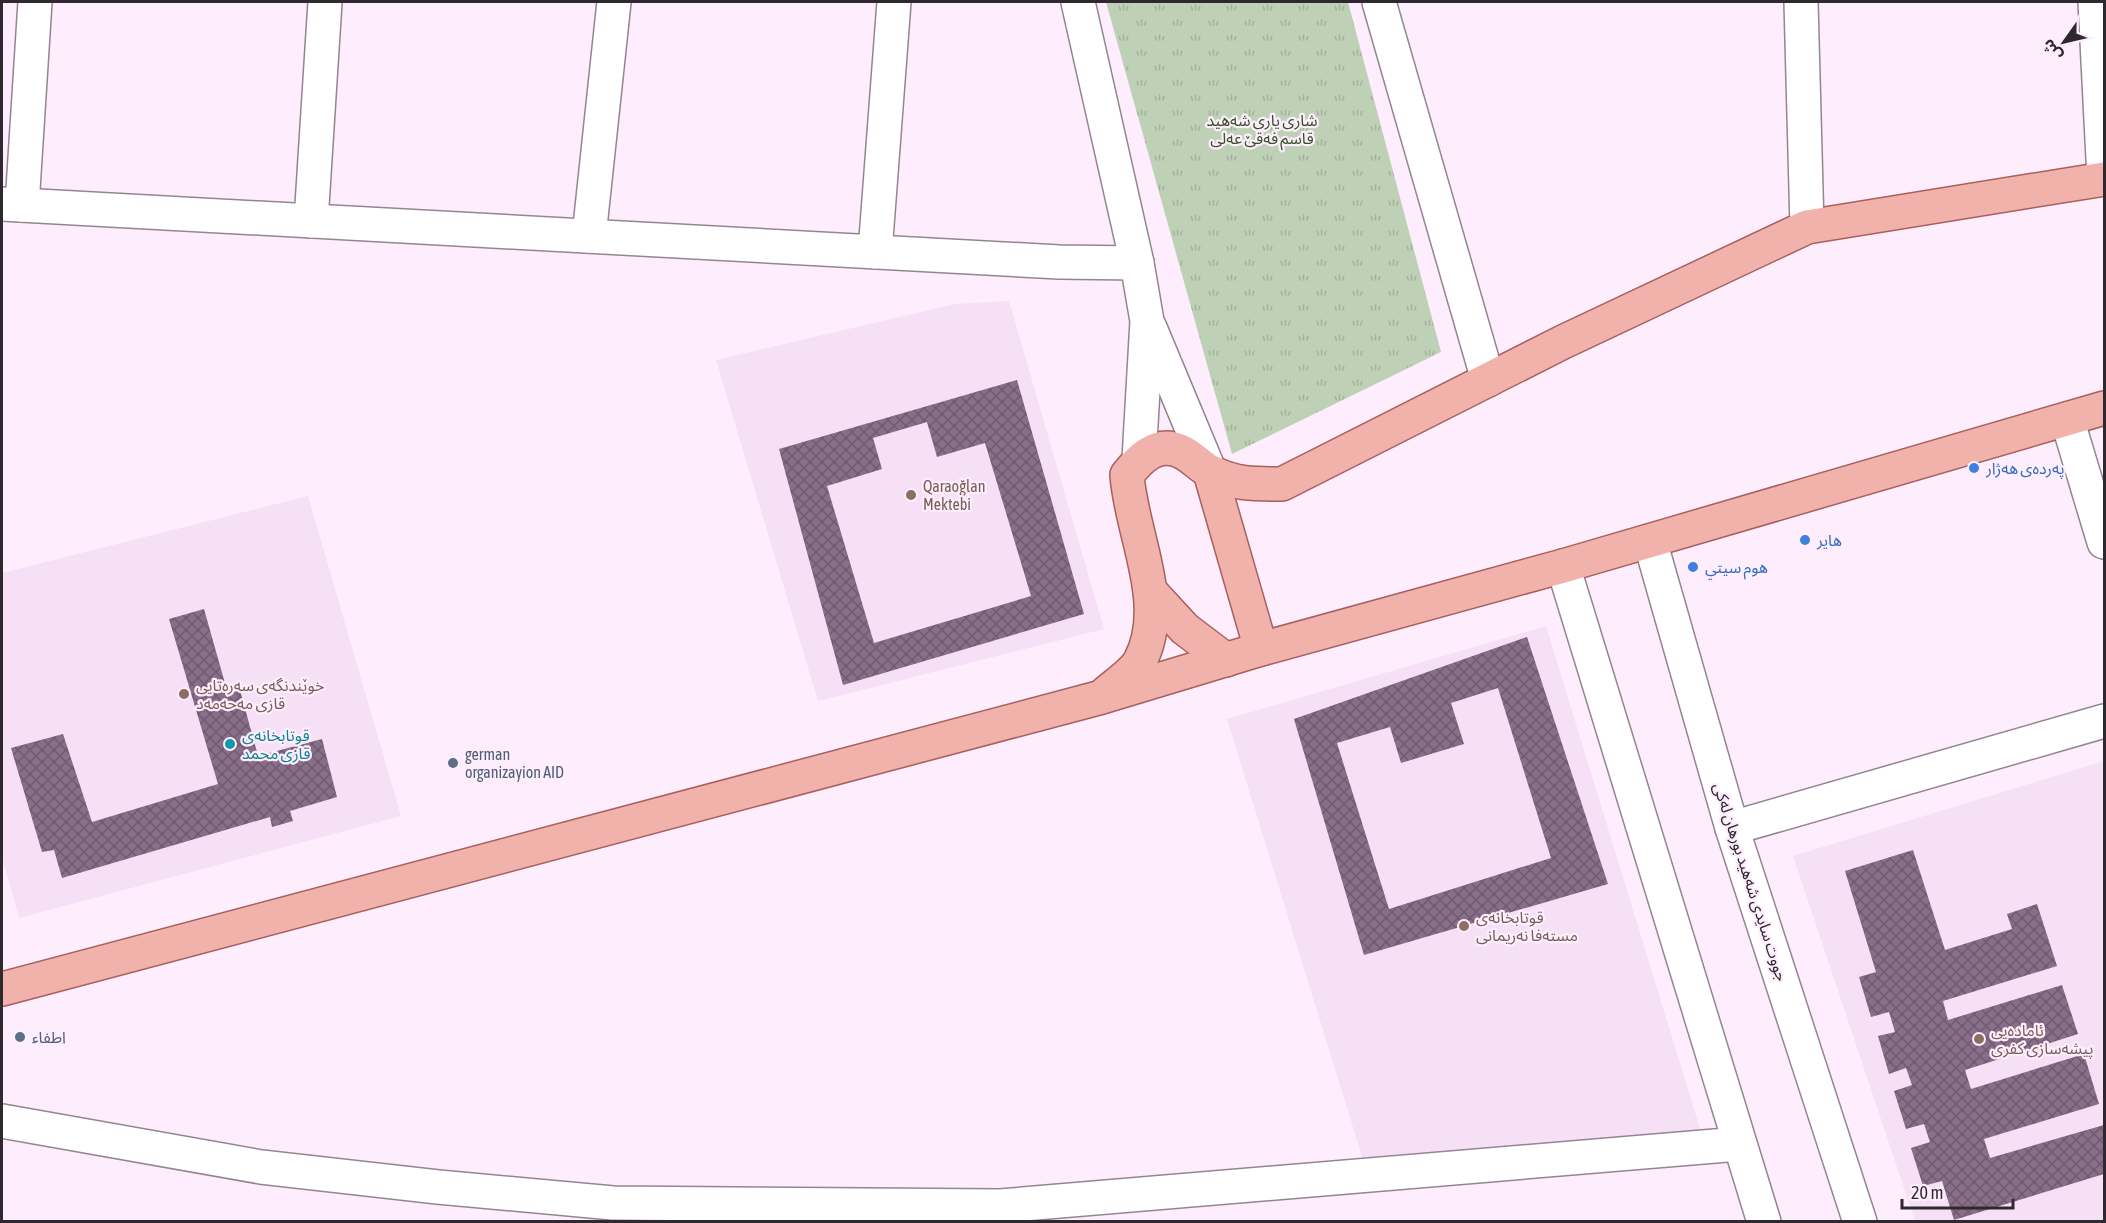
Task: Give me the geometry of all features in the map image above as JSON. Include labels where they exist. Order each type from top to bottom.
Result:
[{"type":"main road","points":[[1102,697],[1139,662],[1150,629],[1150,591],[1129,499],[1127,475],[1139,459],[1157,448],[1180,450],[1210,472],[1243,484],[1282,484],[1488,380],[1807,227],[2104,179]]},
{"type":"main road","points":[[2,989],[1102,697],[1262,649],[1650,541],[2104,408]]},
{"type":"main road","points":[[1210,472],[1262,649]]},
{"type":"main road","points":[[1150,591],[1185,629],[1227,660]]},
{"type":"street","points":[[35,2],[12,204],[1059,262],[1137,263]]},
{"type":"street","points":[[311,221],[325,2]]},
{"type":"street","points":[[590,236],[614,2]]},
{"type":"street","points":[[875,252],[894,2]]},
{"type":"street","points":[[1078,2],[1137,263],[1147,321],[1210,472]]},
{"type":"street","points":[[1379,2],[1488,380]]},
{"type":"street","points":[[1801,2],[1807,227]]},
{"type":"street","points":[[2094,2],[2104,179]]},
{"type":"street","points":[[1139,459],[1147,321]]},
{"type":"street","points":[[2067,419],[2104,542]]},
{"type":"street","name":"جووت سایدی شەهید بورهان لەکی","points":[[1650,541],[1732,828],[1860,1221]]},
{"type":"street","points":[[1563,566],[1764,1221]]},
{"type":"street","points":[[1732,828],[2104,721]]},
{"type":"street","points":[[2,1121],[261,1167],[613,1212],[1000,1214],[1739,1144]]},
{"type":"shaded area","name":"Qaraoğlan Mektebi","points":[[1009,301],[1104,629],[818,701],[716,360],[955,304]]},
{"type":"shaded area","name":"خوێندنگەی سەرەتایی قازی مەحەمەد","points":[[308,496],[401,816],[19,918],[2,857],[2,573]]},
{"type":"shaded area","name":"قوتابخانەی مستەفا نەریمانی","points":[[1546,626],[1701,1132],[1364,1163],[1227,719]]},
{"type":"shaded area","name":"ئامادەیی پیشەسازی کفری","points":[[2104,761],[2104,1221],[1915,1221],[1793,856]]},
{"type":"green space","name":"شاری یاری شەهید قاسم فەقێ عەلی","points":[[1106,2],[1348,2],[1441,352],[1232,454]]},
{"type":"building","points":[[1017,380],[1084,614],[843,685],[779,449]],"holes":[[[927,422],[937,457],[985,443],[1031,596],[874,643],[827,486],[882,469],[873,438]]]},
{"type":"building","name":"قوتابخانەی قازی محمد","points":[[204,609],[228,694],[240,690],[258,756],[322,739],[337,797],[290,811],[293,821],[272,827],[270,817],[62,878],[54,850],[42,852],[11,748],[63,734],[92,822],[218,784],[169,619]]},
{"type":"building","points":[[1527,637],[1608,884],[1364,955],[1294,719]],"holes":[[[1498,688],[1551,858],[1389,909],[1337,743],[1390,727],[1401,763],[1464,744],[1451,703]]]},
{"type":"building","points":[[1913,850],[1945,950],[2012,929],[2007,914],[2037,904],[2057,966],[1943,1001],[1948,1020],[2062,985],[2078,1034],[1965,1070],[1971,1089],[2084,1054],[2099,1104],[1984,1139],[1990,1158],[2104,1125],[2104,1174],[1954,1220],[1942,1181],[1923,1186],[1911,1148],[1930,1142],[1924,1124],[1906,1129],[1894,1091],[1912,1085],[1906,1068],[1889,1074],[1878,1036],[1895,1032],[1889,1012],[1871,1017],[1859,977],[1876,972],[1845,871]]},
{"type":"place","name":"پەردەى ھەژار","points":[[1974,468]]},
{"type":"place","name":"Qaraoğlan Mektebi","points":[[911,495]]},
{"type":"place","name":"هاير","points":[[1805,540]]},
{"type":"place","name":"هوم سيتي","points":[[1693,567]]},
{"type":"place","name":"خوێندنگەی سەرەتایی قازی مەحەمەد","points":[[184,694]]},
{"type":"place","name":"قوتابخانەی قازی محمد","points":[[230,744]]},
{"type":"place","name":"german organizayion AID","points":[[453,763]]},
{"type":"place","name":"قوتابخانەی مستەفا نەریمانی","points":[[1464,926]]},
{"type":"place","name":"اطفاء","points":[[20,1037]]},
{"type":"place","name":"ئامادەیی پیشەسازی کفری","points":[[1979,1039]]}]
